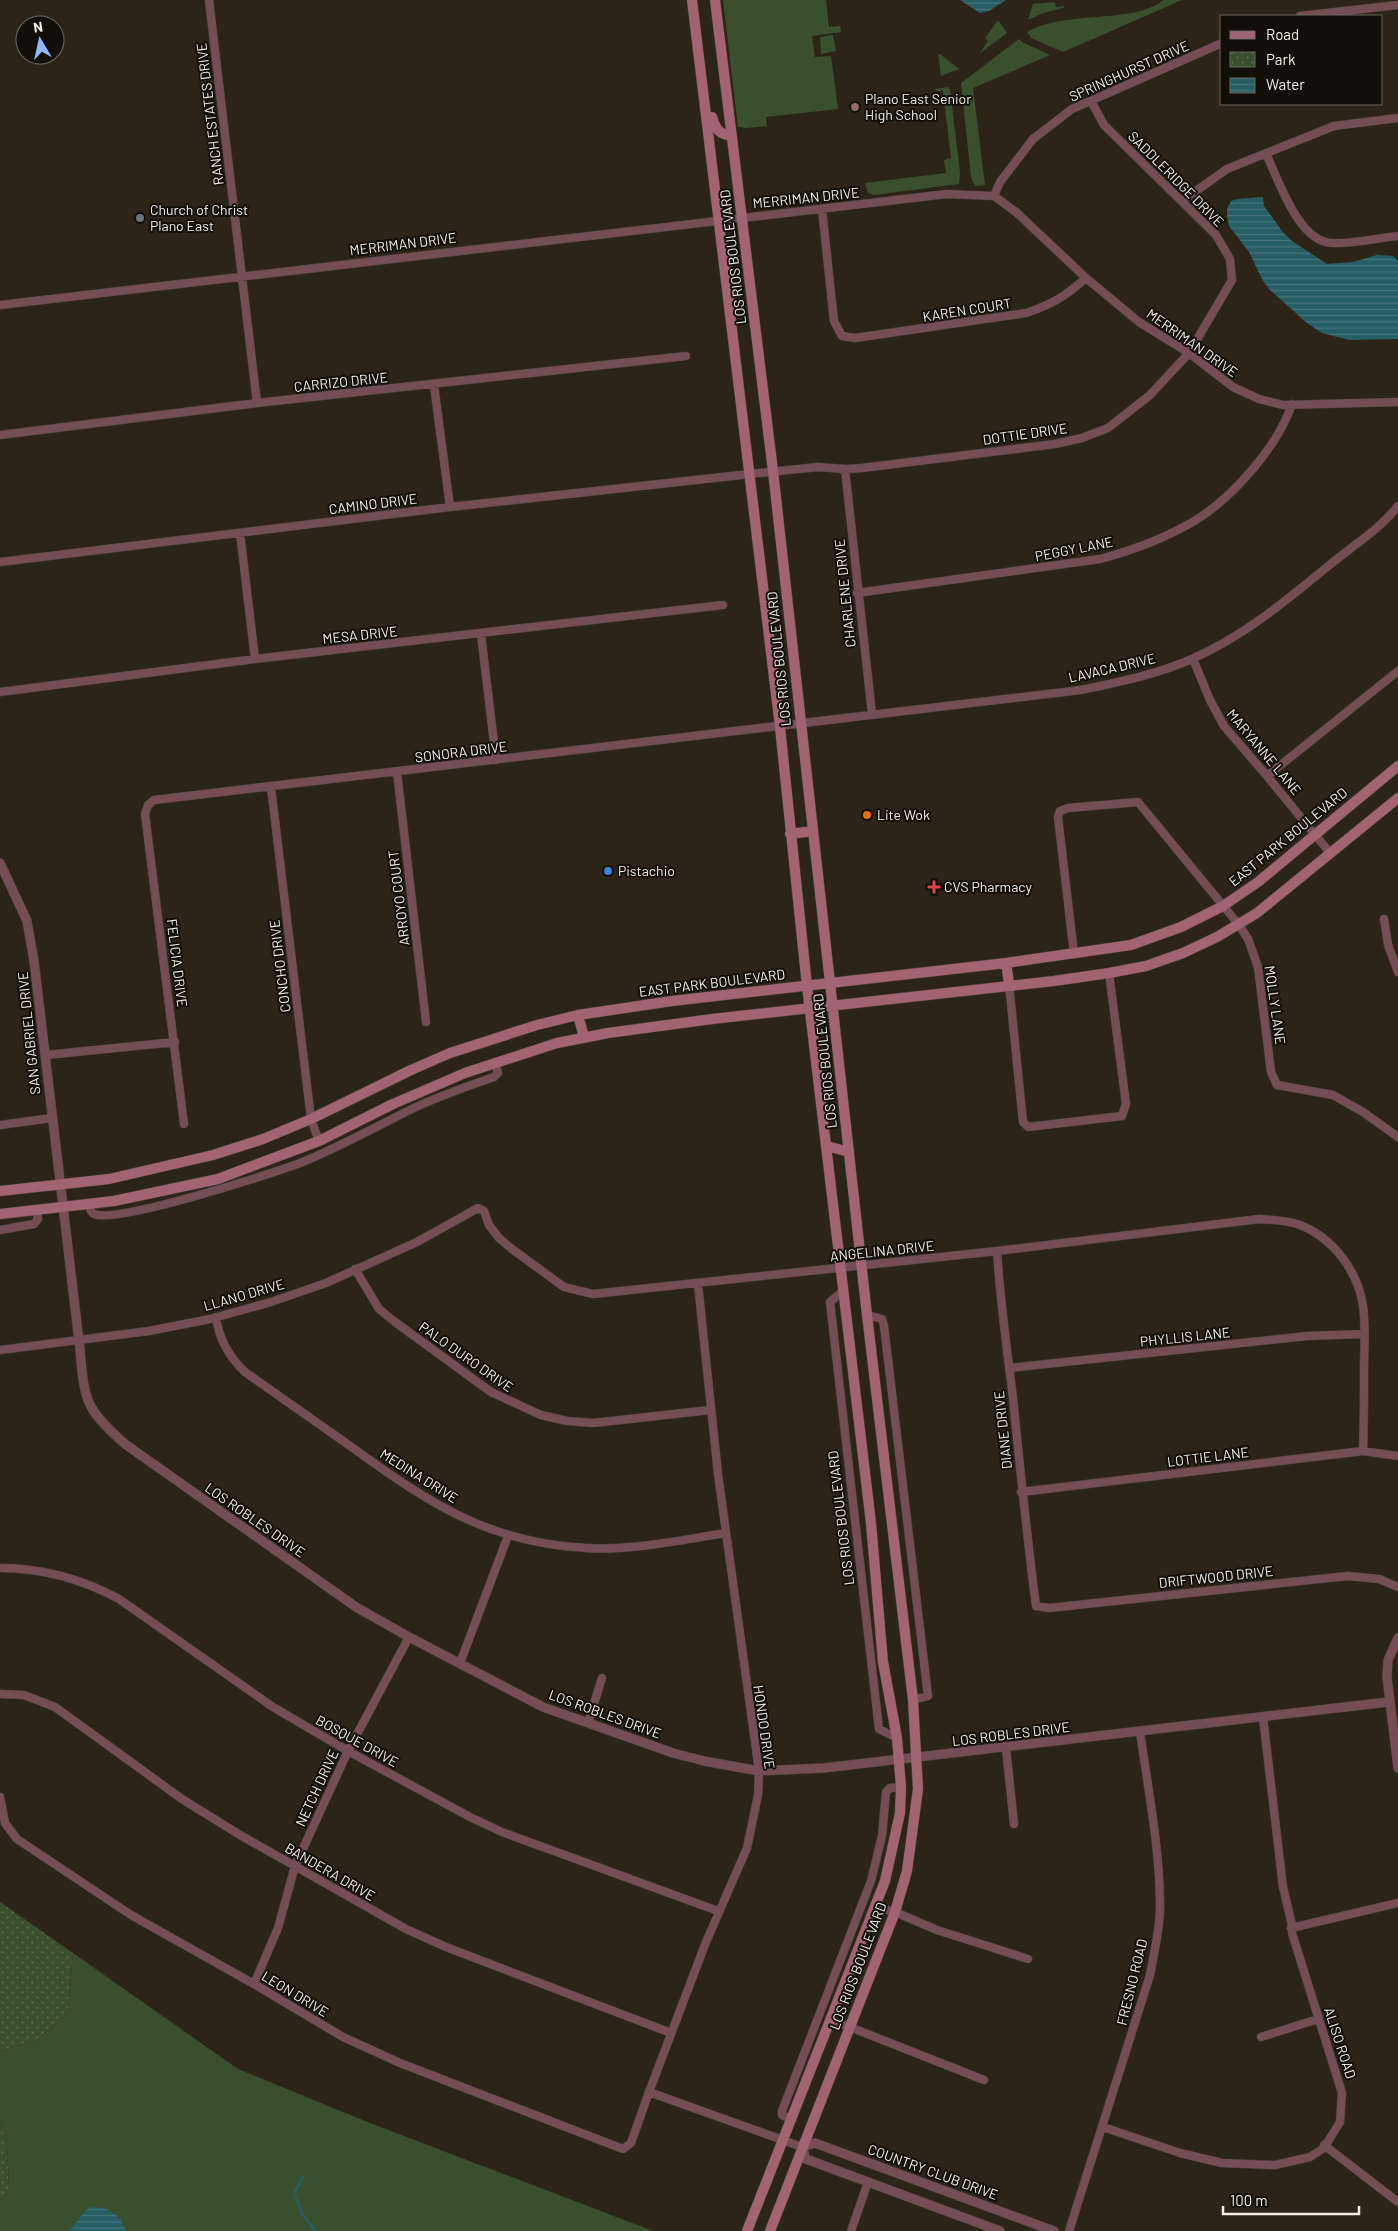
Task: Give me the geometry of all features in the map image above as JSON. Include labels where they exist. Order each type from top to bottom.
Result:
[{"type":"main road","name":"LOS RIOS BOULEVARD","points":[[692,0],[780,727],[807,986],[828,1151],[870,1523],[883,1662],[897,1738],[901,1787],[900,1813],[893,1850],[876,1907],[747,2231]]},
{"type":"main road","name":"LOS RIOS BOULEVARD","points":[[715,0],[772,471],[867,1315],[913,1700],[918,1789],[907,1871],[895,1912],[770,2231]]},
{"type":"main road","points":[[703,83],[715,128],[721,135],[732,136]]},
{"type":"main road","name":"EAST PARK BOULEVARD","points":[[0,1192],[109,1179],[188,1162],[263,1139],[311,1119],[450,1053],[514,1032],[578,1015],[672,1001],[1006,963],[1131,945],[1181,927],[1223,906],[1258,882],[1398,766]]},
{"type":"main road","points":[[0,1214],[88,1204],[185,1187],[218,1178],[319,1141],[393,1104],[495,1062],[584,1037],[712,1019],[1109,974],[1146,966],[1183,953],[1239,925],[1398,798]]},
{"type":"main road","points":[[790,834],[813,831]]},
{"type":"main road","points":[[1006,963],[1009,984]]},
{"type":"main road","points":[[578,1015],[584,1037]]},
{"type":"main road","points":[[828,1151],[849,1152]]},
{"type":"street","name":"RANCH ESTATES DRIVE","points":[[209,0],[257,403]]},
{"type":"street","points":[[1309,15],[1398,5]]},
{"type":"street","name":"SPRINGHURST DRIVE","points":[[994,196],[1000,182],[1033,139],[1072,109],[1220,44]]},
{"type":"street","name":"SADDLERIDGE DRIVE","points":[[1091,101],[1104,125],[1216,235],[1230,258],[1232,280]]},
{"type":"street","points":[[1182,201],[1227,169],[1334,126],[1398,118]]},
{"type":"street","points":[[1266,154],[1290,205],[1303,227],[1318,240],[1332,243],[1398,236]]},
{"type":"street","name":"MERRIMAN DRIVE","points":[[0,305],[947,194],[994,196],[1016,212],[1086,278],[1139,322],[1189,353],[1233,387],[1259,399],[1283,405],[1398,402]]},
{"type":"street","name":"KAREN COURT","points":[[822,209],[834,321],[842,336],[855,338],[1026,313],[1063,298],[1086,278]]},
{"type":"street","name":"DOTTIE DRIVE","points":[[750,474],[818,467],[844,469],[1055,444],[1082,438],[1108,428],[1150,395],[1189,353],[1232,280]]},
{"type":"street","name":"CARRIZO DRIVE","points":[[0,435],[257,403],[686,356]]},
{"type":"street","points":[[434,384],[450,507]]},
{"type":"street","name":"PEGGY LANE","points":[[857,593],[1100,560],[1133,550],[1166,536],[1197,519],[1248,475],[1286,424],[1292,404]]},
{"type":"street","name":"CHARLENE DRIVE","points":[[844,469],[872,714]]},
{"type":"street","name":"CAMINO DRIVE","points":[[0,562],[450,507],[750,474]]},
{"type":"street","name":"LAVACA DRIVE","points":[[780,727],[872,714],[1081,690],[1121,682],[1193,659],[1268,615],[1379,525],[1398,506]]},
{"type":"street","points":[[240,534],[255,659]]},
{"type":"street","name":"MESA DRIVE","points":[[0,692],[255,659],[723,605]]},
{"type":"street","points":[[481,634],[496,760]]},
{"type":"street","name":"MARYANNE LANE","points":[[1193,659],[1210,700],[1224,726],[1330,853]]},
{"type":"street","points":[[1267,776],[1398,671]]},
{"type":"street","name":"SONORA DRIVE","points":[[148,805],[154,800],[780,727]]},
{"type":"street","name":"ARROYO COURT","points":[[397,772],[426,1022]]},
{"type":"street","name":"CONCHO DRIVE","points":[[271,787],[311,1119],[319,1141]]},
{"type":"street","name":"MOLLY LANE","points":[[1074,954],[1058,817],[1060,811],[1068,808],[1138,802],[1239,925],[1248,939],[1258,967],[1271,1072],[1274,1082],[1282,1087],[1333,1095],[1363,1112],[1398,1137]]},
{"type":"street","name":"FELICIA DRIVE","points":[[148,805],[145,814],[184,1124]]},
{"type":"street","name":"SAN GABRIEL DRIVE","points":[[0,863],[27,920],[46,1055],[62,1206]]},
{"type":"street","points":[[1384,919],[1388,945],[1398,972]]},
{"type":"street","points":[[1009,984],[1023,1122],[1028,1127],[1122,1116],[1126,1104],[1109,974]]},
{"type":"street","points":[[46,1055],[175,1042]]},
{"type":"street","points":[[88,1204],[91,1212],[94,1214],[101,1215],[128,1211],[199,1195],[266,1175],[333,1149],[418,1107],[494,1077],[498,1073],[495,1062]]},
{"type":"street","points":[[0,1125],[52,1118]]},
{"type":"street","name":"LOS ROBLES DRIVE","points":[[62,1206],[86,1392],[92,1408],[101,1422],[125,1444],[356,1607],[543,1707],[672,1753],[759,1771],[824,1768],[917,1758],[1393,1701]]},
{"type":"street","name":"ANGELINA DRIVE","points":[[478,1208],[484,1210],[489,1225],[498,1238],[564,1287],[593,1294],[997,1251],[1259,1218],[1299,1225],[1320,1235],[1334,1248],[1348,1266],[1357,1284],[1363,1305],[1364,1334]]},
{"type":"street","name":"LLANO DRIVE","points":[[0,1350],[149,1331],[216,1317],[271,1302],[326,1283],[417,1242],[478,1208]]},
{"type":"street","points":[[0,1230],[34,1224],[38,1219],[37,1209]]},
{"type":"street","name":"DIANE DRIVE","points":[[997,1251],[1001,1312],[1036,1606]]},
{"type":"street","name":"PALO DURO DRIVE","points":[[356,1269],[379,1309],[490,1392],[532,1412],[567,1421],[594,1423],[710,1410]]},
{"type":"street","name":"HONDO DRIVE","points":[[623,2149],[631,2143],[718,1911],[747,1848],[758,1795],[759,1771],[725,1533],[710,1410],[698,1284]]},
{"type":"street","name":"LOS RIOS BOULEVARD","points":[[843,1291],[830,1302],[879,1729],[897,1738]]},
{"type":"street","points":[[867,1315],[882,1319],[884,1326],[906,1498],[928,1696],[913,1700]]},
{"type":"street","name":"MEDINA DRIVE","points":[[216,1317],[217,1329],[226,1348],[234,1361],[245,1372],[406,1486],[442,1508],[508,1536],[553,1546],[588,1548],[684,1540],[725,1533]]},
{"type":"street","points":[[1363,1451],[1364,1334]]},
{"type":"street","name":"PHYLLIS LANE","points":[[1009,1368],[1307,1336],[1364,1334]]},
{"type":"street","name":"LOTTIE LANE","points":[[1022,1492],[1363,1451],[1398,1456]]},
{"type":"street","points":[[460,1663],[508,1536]]},
{"type":"street","name":"BOSQUE DRIVE","points":[[0,1568],[42,1571],[72,1578],[100,1588],[119,1599],[272,1707],[348,1751],[470,1817],[502,1832],[718,1911]]},
{"type":"street","name":"DRIFTWOOD DRIVE","points":[[1036,1606],[1049,1608],[1348,1576],[1379,1580],[1398,1587]]},
{"type":"street","name":"NETCH DRIVE","points":[[254,1984],[278,1928],[295,1866],[348,1751],[409,1637]]},
{"type":"street","points":[[1398,1638],[1388,1660],[1398,1768]]},
{"type":"street","points":[[588,1723],[602,1678]]},
{"type":"street","name":"BANDERA DRIVE","points":[[0,1694],[24,1695],[55,1707],[182,1799],[240,1835],[406,1929],[446,1947],[671,2033]]},
{"type":"street","name":"ALISO ROAD","points":[[1103,2126],[1180,2153],[1222,2163],[1275,2165],[1310,2157],[1324,2148],[1324,2145],[1340,2122],[1342,2093],[1291,1928],[1292,1925],[1283,1887],[1263,1717]]},
{"type":"street","name":"FRESNO ROAD","points":[[1069,2231],[1150,1975],[1160,1909],[1159,1871],[1140,1732]]},
{"type":"street","points":[[1006,1748],[1014,1824]]},
{"type":"street","name":"LOS RIOS BOULEVARD","points":[[792,2120],[782,2115],[782,2111],[871,1881],[882,1836],[886,1792],[890,1788],[901,1787]]},
{"type":"street","name":"LEON DRIVE","points":[[0,1797],[5,1823],[17,1839],[131,1915],[254,1984],[343,2037],[400,2063],[623,2149]]},
{"type":"street","points":[[1291,1928],[1398,1903]]},
{"type":"street","points":[[876,1907],[895,1912],[937,1930],[1028,1959]]},
{"type":"street","points":[[1261,2037],[1318,2019]]},
{"type":"street","points":[[832,2020],[984,2080]]},
{"type":"street","name":"COUNTRY CLUB DRIVE","points":[[649,2092],[802,2148],[815,2143],[1054,2231]]},
{"type":"street","points":[[1324,2145],[1398,2202]]},
{"type":"street","name":"COUNTRY CLUB DRIVE","points":[[802,2148],[806,2159],[995,2230]]},
{"type":"street","points":[[851,2231],[868,2182]]},
{"type":"green space","points":[[723,0],[826,0],[829,27],[840,26],[841,32],[812,36],[815,57],[831,56],[838,109],[766,117],[767,126],[738,127]]},
{"type":"green space","points":[[1163,0],[1182,0],[1063,52],[1031,38],[1027,32],[1042,25],[1060,21],[1136,12],[1151,7]]},
{"type":"green space","points":[[1055,2],[1056,7],[1065,6],[1028,20],[1033,4]]},
{"type":"green space","points":[[998,20],[1007,33],[979,54],[988,41],[985,38]]},
{"type":"green space","points":[[833,35],[836,51],[821,54],[820,37]]},
{"type":"green space","points":[[1019,39],[1050,55],[973,88],[985,185],[975,186],[971,177],[961,83]]},
{"type":"green space","points":[[938,54],[940,54],[959,69],[941,76]]},
{"type":"green space","points":[[948,87],[950,89],[960,173],[959,184],[874,195],[868,193],[865,183],[946,173],[944,160],[951,158],[943,91],[936,91],[935,89]]},
{"type":"green space","points":[[0,1902],[73,1953],[68,2013],[37,2040],[0,2051]]},
{"type":"green space","points":[[73,1953],[238,2069],[365,2121],[653,2231],[0,2231],[0,2201],[9,2192],[7,2143],[0,2123],[0,2051],[37,2040],[68,2013]]},
{"type":"green space","points":[[0,2123],[7,2143],[9,2192],[0,2201]]},
{"type":"water","points":[[960,0],[1006,0],[989,11],[980,13]]},
{"type":"water","points":[[1263,197],[1264,206],[1282,231],[1292,241],[1327,264],[1353,262],[1377,255],[1393,256],[1398,261],[1398,339],[1349,340],[1322,333],[1307,323],[1270,290],[1263,281],[1249,252],[1229,226],[1227,216],[1227,209],[1231,201]]},
{"type":"water","points":[[91,2207],[103,2208],[113,2212],[121,2220],[126,2231],[69,2231],[85,2211]]},
{"type":"waterway","points":[[303,2177],[294,2194],[303,2215],[316,2231]]},
{"type":"place","name":"Plano East Senior High School","points":[[855,107]]},
{"type":"place","name":"Church of Christ Plano East","points":[[140,218]]},
{"type":"place","name":"Lite Wok","points":[[867,815]]},
{"type":"place","name":"Pistachio","points":[[608,871]]},
{"type":"place","name":"CVS Pharmacy","points":[[934,887]]}]
